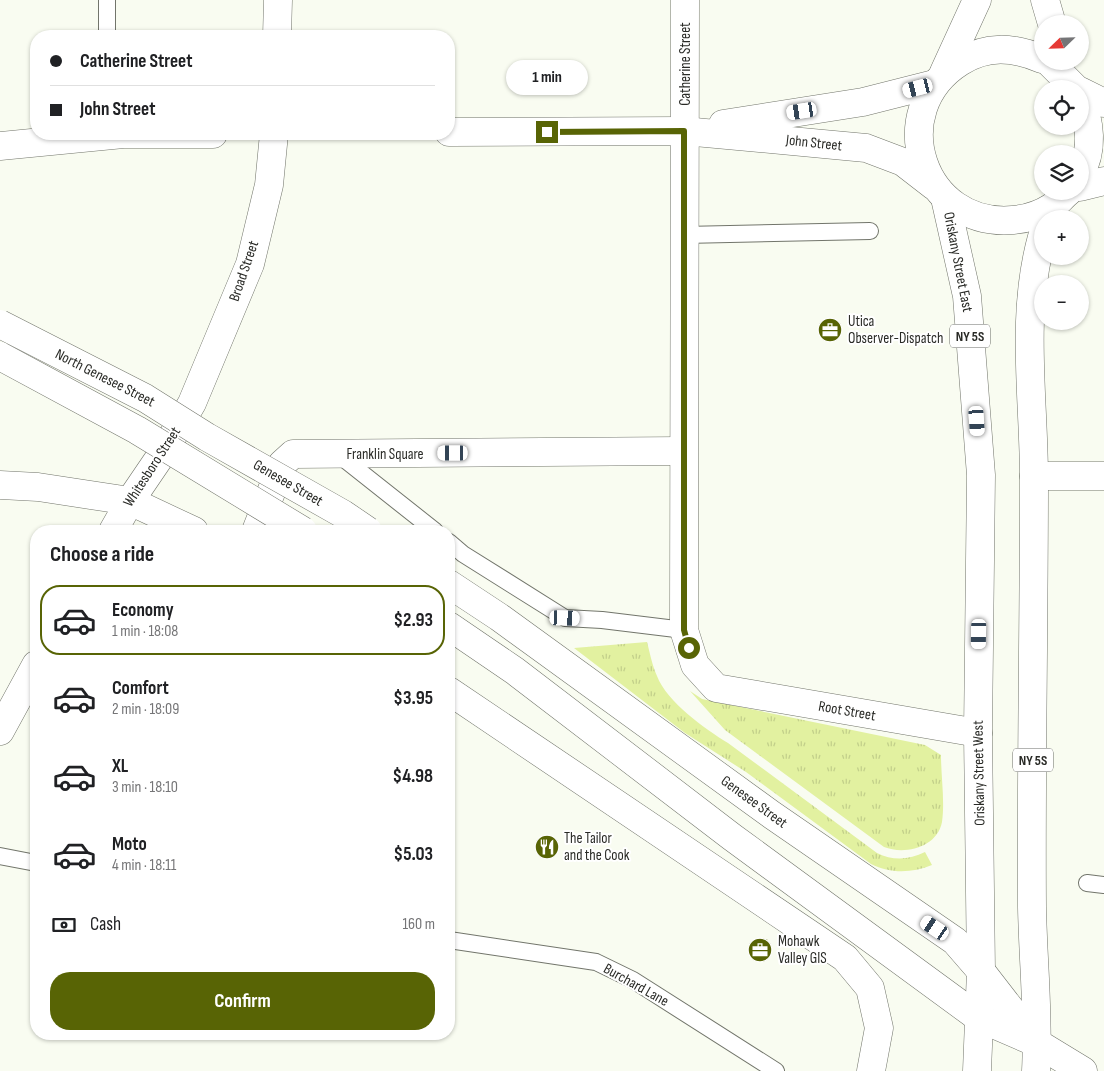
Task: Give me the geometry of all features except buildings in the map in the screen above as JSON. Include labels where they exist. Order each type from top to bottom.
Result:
[{"type":"main road","points":[[277,30],[278,0]]},
{"type":"main road","name":"Catherine Street","points":[[685,0],[684,630],[695,665],[716,688]]},
{"type":"main road","points":[[939,78],[977,0]]},
{"type":"main road","points":[[1044,0],[1049,15]]},
{"type":"main road","points":[[939,78],[975,52],[995,49],[1023,51],[1034,56]]},
{"type":"main road","points":[[1058,70],[1069,80]]},
{"type":"main road","name":"John Street","points":[[684,131],[863,102],[939,78]]},
{"type":"main road","name":"Oriskany Street East","points":[[939,78],[922,108],[917,135],[922,162],[940,192],[967,296],[981,475]]},
{"type":"main road","points":[[1089,94],[1104,103]]},
{"type":"main road","name":"John Street","points":[[455,132],[684,131],[866,148],[903,162],[970,214],[997,221],[1025,219],[1056,206]]},
{"type":"main road","points":[[1089,132],[1089,145]]},
{"type":"main road","points":[[0,146],[62,140]]},
{"type":"main road","name":"Broad Street","points":[[192,403],[250,264],[269,185],[273,140]]},
{"type":"main road","points":[[1089,185],[1104,181]]},
{"type":"main road","name":"NY 5S","points":[[1035,265],[1029,307],[1034,476],[1032,908],[1037,1043],[1036,1071]]},
{"type":"main road","name":"North Genesee Street","points":[[0,324],[146,398],[207,437]]},
{"type":"main road","name":"North Genesee Street","points":[[0,356],[138,430],[293,525]]},
{"type":"main road","name":"Whitesboro Street","points":[[116,525],[130,501],[164,452],[192,403]]},
{"type":"main road","name":"Genesee Street","points":[[207,437],[359,525]]},
{"type":"main road","name":"Franklin Square","points":[[258,525],[282,464],[293,454],[684,451]]},
{"type":"main road","name":"Oriskany Street West","points":[[977,1071],[981,971],[978,733],[981,475]]},
{"type":"main road","points":[[1034,476],[1104,476]]},
{"type":"main road","points":[[0,485],[38,487],[130,501],[181,525]]},
{"type":"main road","name":"Genesee Street","points":[[455,588],[500,617],[772,815],[955,941],[1037,1043]]},
{"type":"main road","name":"Genesee Street","points":[[455,630],[515,671],[732,837],[979,1018],[1037,1043],[1083,1071]]},
{"type":"main road","points":[[0,731],[30,676]]},
{"type":"main road","name":"Root Street","points":[[716,688],[978,733]]},
{"type":"main road","points":[[455,695],[845,958],[870,988],[879,1028],[872,1071]]},
{"type":"lane","points":[[107,0],[108,30]]},
{"type":"lane","points":[[684,236],[870,231]]},
{"type":"lane","points":[[338,454],[427,525]]},
{"type":"lane","points":[[455,546],[565,618],[602,620],[684,630]]},
{"type":"lane","points":[[0,856],[30,862]]},
{"type":"lane","points":[[1087,883],[1104,885]]},
{"type":"lane","name":"Burchard Lane","points":[[455,941],[596,962],[633,980],[776,1071]]},
{"type":"green space","points":[[647,642],[654,668],[662,686],[678,705],[698,723],[877,853],[883,856],[901,858],[913,857],[925,852],[932,865],[917,870],[894,871],[871,864],[746,772],[685,733],[574,648]]},
{"type":"green space","points":[[690,691],[702,699],[925,745],[941,755],[943,806],[942,822],[939,831],[934,838],[919,847],[901,850],[884,847],[725,730]]},
{"type":"place","name":"Utica Observer-Dispatch","points":[[830,330]]},
{"type":"place","name":"The Tailor and the Cook","points":[[547,847]]},
{"type":"place","name":"Mohawk Valley GIS","points":[[760,950]]},
{"type":"route","points":[[547,132],[684,131],[684,630],[689,648]]}]
